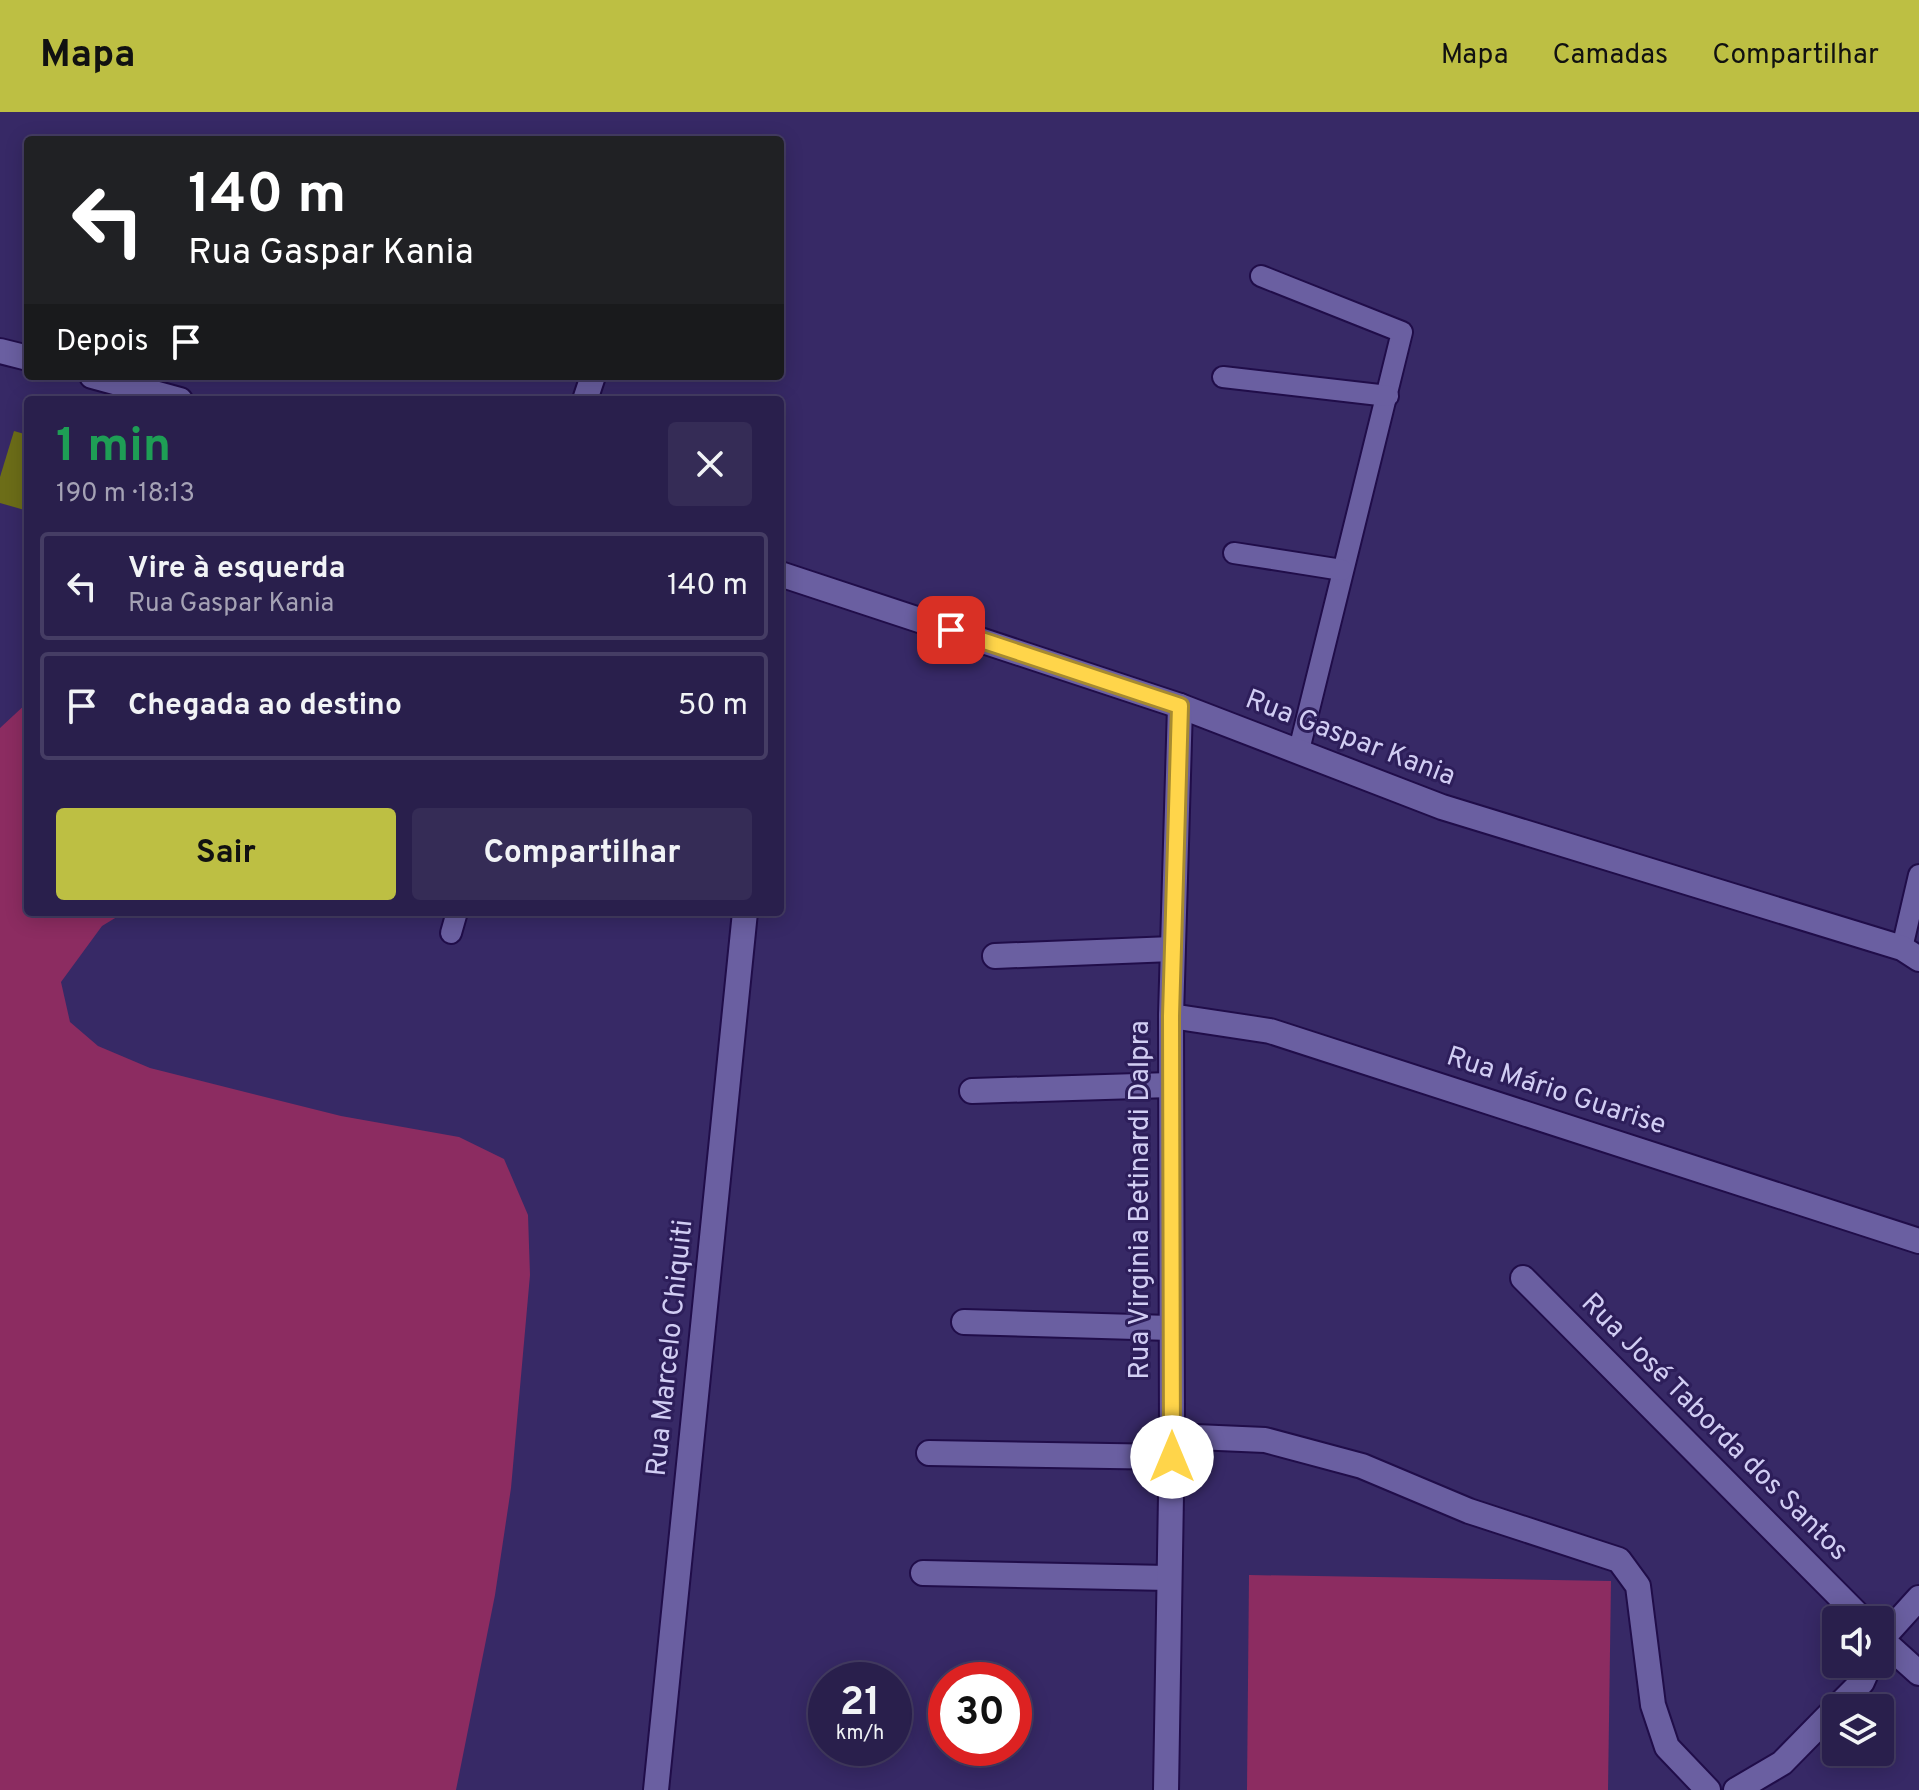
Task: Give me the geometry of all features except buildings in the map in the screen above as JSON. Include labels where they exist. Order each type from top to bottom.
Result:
[{"type":"street","points":[[0,351],[24,357]]},
{"type":"street","points":[[107,380],[165,396]]},
{"type":"street","name":"Rua Gaspar Kania","points":[[784,575],[1180,706],[1442,807],[1910,954]]},
{"type":"street","name":"Rua Virginia Betinardi Dalpra","points":[[1166,1790],[1172,1446],[1170,1085],[1180,706]]},
{"type":"street","name":"Rua Marcelo Chiquiti","points":[[656,1790],[745,916]]},
{"type":"street","points":[[995,956],[1172,949]]},
{"type":"street","name":"Rua Mário Guarise","points":[[1171,1016],[1270,1031],[1919,1241]]},
{"type":"street","points":[[972,1091],[1170,1085]]},
{"type":"street","name":"Rua José Taborda dos Santos","points":[[1523,1278],[1849,1606]]},
{"type":"street","points":[[964,1322],[1170,1328]]},
{"type":"street","points":[[929,1453],[1265,1440],[1362,1466],[1469,1511],[1619,1560],[1638,1586],[1653,1705],[1667,1747],[1708,1790]]},
{"type":"street","points":[[923,1573],[1169,1578]]},
{"type":"street","points":[[1894,1624],[1919,1598]]},
{"type":"street","points":[[1894,1651],[1919,1673]]},
{"type":"street","points":[[1850,1694],[1864,1678]]},
{"type":"street","points":[[1736,1790],[1782,1763],[1822,1722]]},
{"type":"lane","points":[[1261,276],[1402,332],[1299,750]]},
{"type":"lane","points":[[1223,377],[1388,396]]},
{"type":"lane","points":[[1234,553],[1342,570]]},
{"type":"lane","points":[[1910,954],[1919,875]]},
{"type":"lane","points":[[451,933],[456,916]]},
{"type":"shaded area","points":[[24,706],[24,916],[118,916],[102,926],[61,982],[70,1022],[98,1046],[150,1068],[341,1116],[459,1137],[504,1159],[528,1215],[530,1275],[511,1488],[495,1595],[456,1790],[0,1790],[0,728]]},
{"type":"shaded area","points":[[1249,1575],[1611,1581],[1608,1790],[1247,1790]]},
{"type":"route","points":[[951,630],[1180,706],[1171,1016],[1172,1457]]}]
